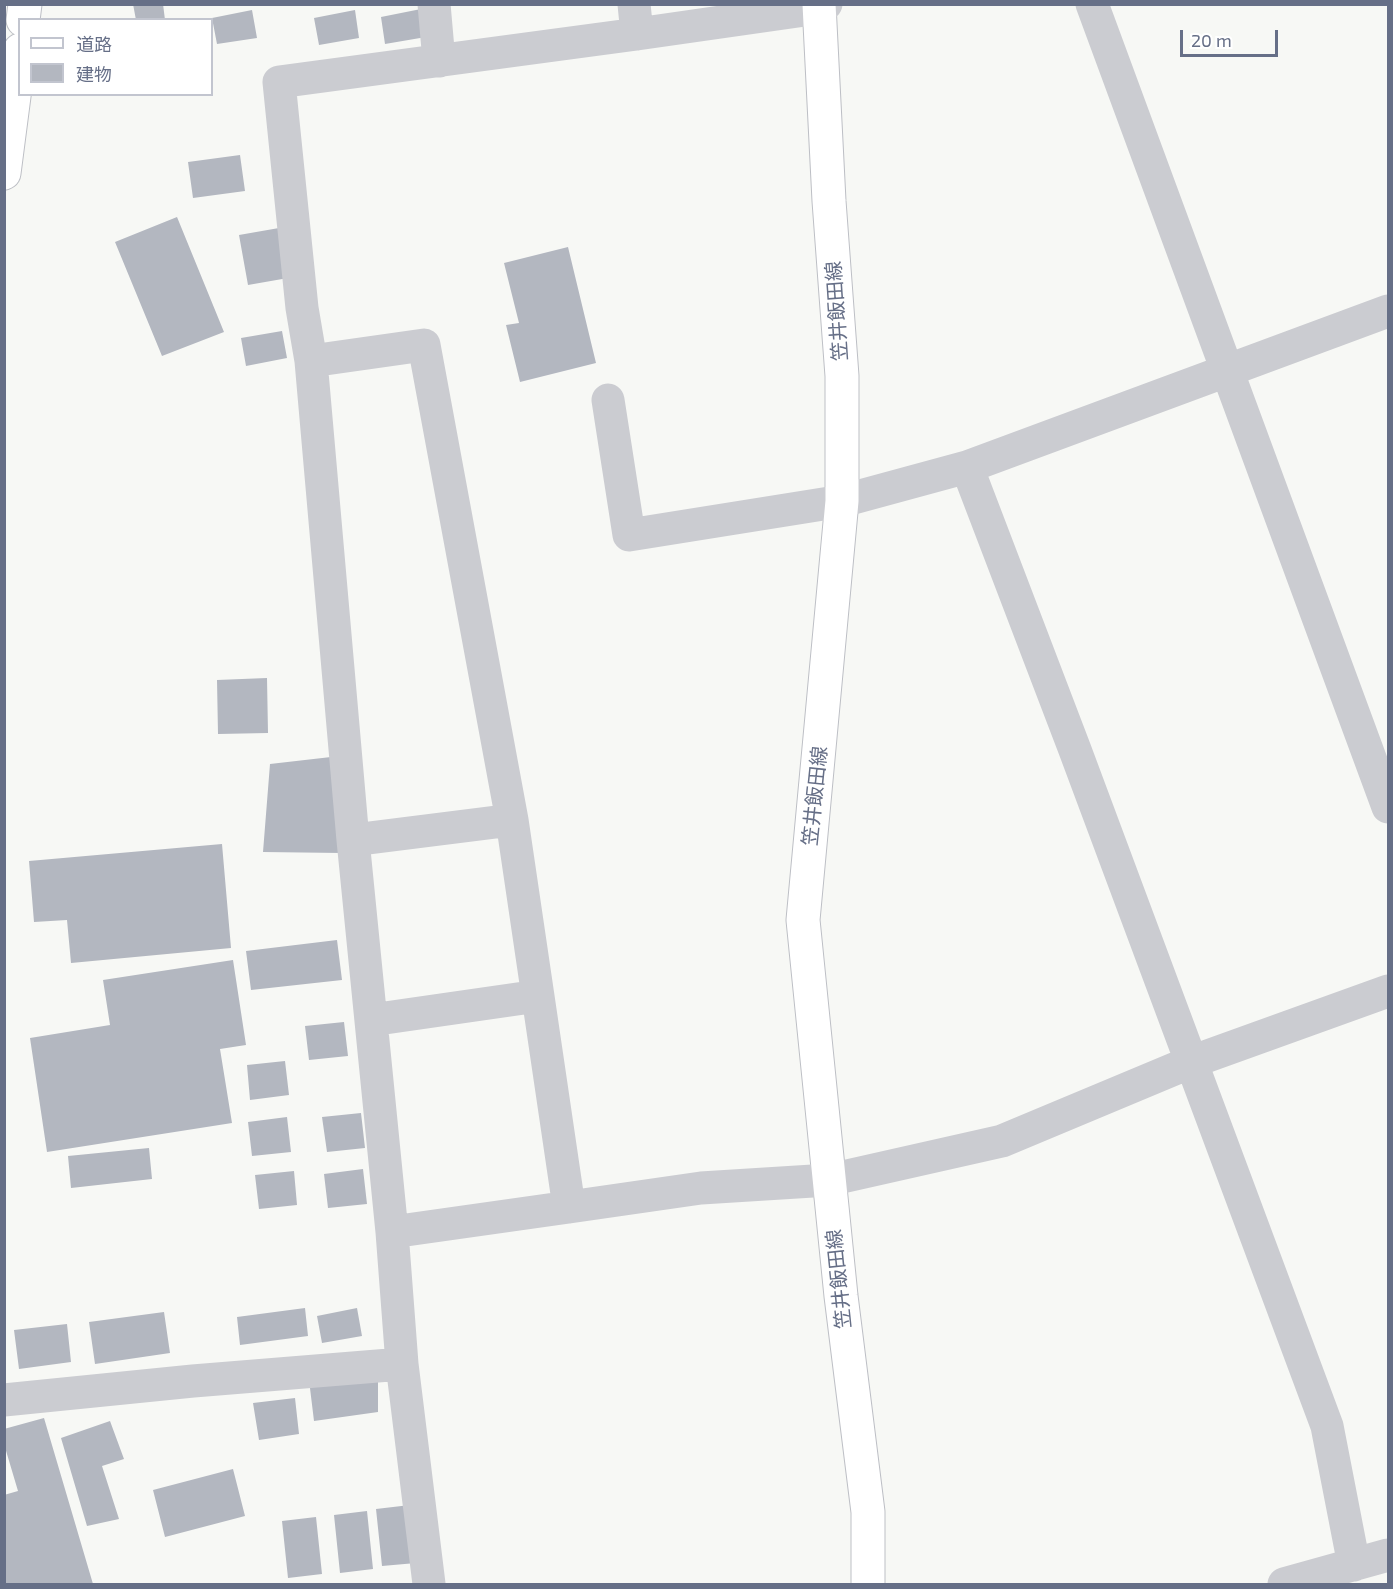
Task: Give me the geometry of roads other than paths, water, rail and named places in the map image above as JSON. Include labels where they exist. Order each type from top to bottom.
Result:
[{"type":"main road","name":"笠井飯田線","points":[[821,6],[829,201],[842,376],[842,501],[803,920],[829,1180],[868,1512],[868,1584]]},
{"type":"main road","points":[[4,172],[18,65]]},
{"type":"street","points":[[434,4],[438,61]]},
{"type":"street","points":[[1092,4],[1229,369],[1389,807]]},
{"type":"street","points":[[429,1584],[402,1364],[392,1232],[353,840],[310,361],[302,308],[279,82],[438,61],[635,19],[821,6]]},
{"type":"street","points":[[608,400],[629,535],[842,501],[967,467],[1389,310]]},
{"type":"street","points":[[310,361],[424,345],[512,820],[569,1207]]},
{"type":"street","points":[[967,467],[1327,1426],[1353,1564]]},
{"type":"street","points":[[353,840],[512,820]]},
{"type":"street","points":[[392,1232],[701,1188],[829,1180],[1002,1141],[1191,1062],[1389,991]]},
{"type":"street","points":[[371,1020],[538,996]]},
{"type":"street","points":[[4,1400],[193,1380],[402,1364]]},
{"type":"street","points":[[1284,1584],[1389,1556]]}]
